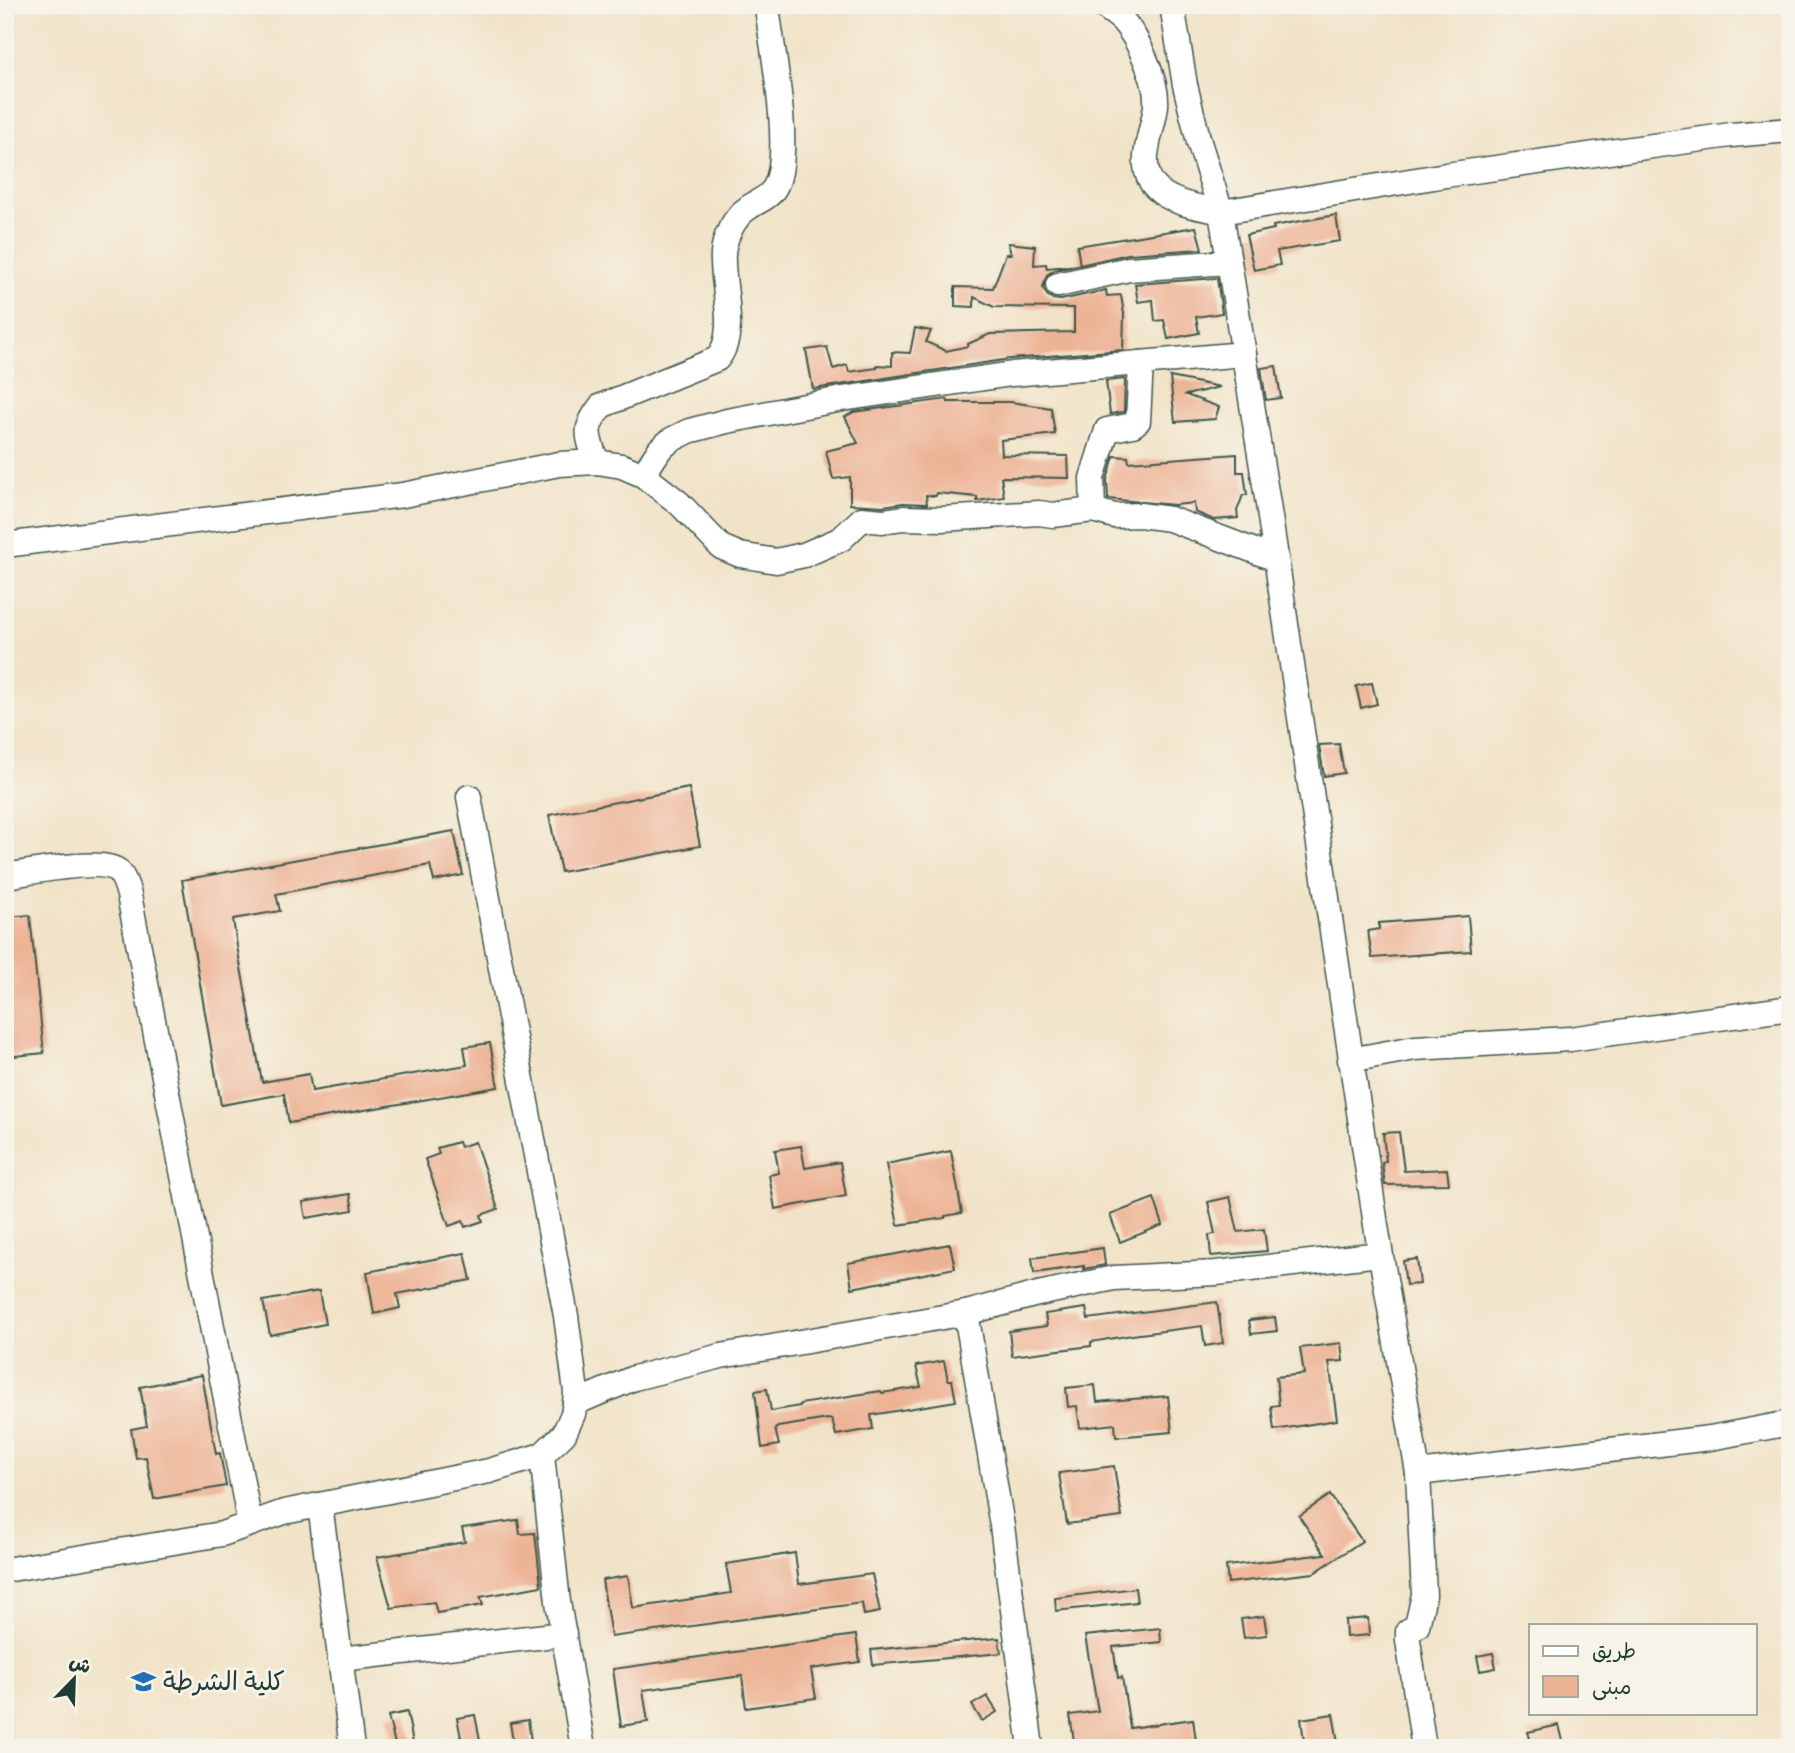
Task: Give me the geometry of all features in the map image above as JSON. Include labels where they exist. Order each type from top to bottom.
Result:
[{"type":"street","points":[[597,462],[588,439],[589,421],[601,406],[717,359],[727,344],[723,254],[726,241],[736,220],[747,208],[766,199],[773,191],[778,182],[783,155],[768,14],[770,5]]},
{"type":"street","points":[[1102,5],[1123,21],[1143,56],[1153,83],[1156,104],[1147,155],[1150,179],[1157,189],[1169,197],[1221,212],[1446,175],[1718,136],[1790,130]]},
{"type":"street","points":[[1172,5],[1185,85],[1221,212],[1380,1254],[1418,1472],[1424,1595],[1417,1626],[1408,1631],[1408,1640],[1424,1748]]},
{"type":"street","points":[[1058,285],[1129,269],[1229,262]]},
{"type":"street","points":[[643,475],[660,449],[671,440],[689,430],[727,421],[842,399],[1012,374],[1244,354]]},
{"type":"street","points":[[1093,510],[1091,478],[1107,430],[1133,425],[1138,421],[1141,363]]},
{"type":"street","points":[[5,545],[403,495],[559,464],[597,462],[622,466],[643,475],[679,503],[721,547],[740,555],[776,561],[804,555],[841,539],[862,519],[883,521],[1039,513],[1053,515],[1093,510],[1114,516],[1170,519],[1276,559]]},
{"type":"street","points":[[5,1570],[222,1535],[284,1512],[489,1471],[542,1455],[564,1434],[573,1414],[576,1392],[566,1315],[468,797]]},
{"type":"street","points":[[5,876],[96,864],[112,867],[125,881],[250,1524]]},
{"type":"street","points":[[1350,1060],[1415,1048],[1570,1039],[1790,1008]]},
{"type":"street","points":[[575,1404],[634,1378],[721,1356],[967,1313],[1114,1278],[1216,1273],[1380,1254]]},
{"type":"street","points":[[967,1313],[1002,1526],[1031,1748]]},
{"type":"street","points":[[1418,1472],[1710,1438],[1790,1423]]},
{"type":"street","points":[[542,1455],[564,1634],[583,1748]]},
{"type":"street","points":[[320,1505],[352,1748]]},
{"type":"street","points":[[340,1659],[564,1634]]},
{"type":"building","points":[[1336,215],[1340,241],[1277,251],[1280,265],[1254,270],[1246,235],[1274,229],[1273,226]]},
{"type":"building","points":[[1196,227],[1202,249],[1128,254],[1080,265],[1077,246]]},
{"type":"building","points":[[1008,243],[1035,246],[1034,265],[1046,264],[1047,268],[1080,265],[1055,270],[1047,275],[1043,288],[1053,299],[1061,300],[1106,290],[1107,296],[1121,295],[1124,314],[1123,350],[1010,359],[813,389],[806,350],[827,347],[833,369],[847,365],[849,372],[877,368],[877,365],[892,366],[892,352],[910,353],[915,328],[931,331],[926,342],[946,351],[968,346],[990,334],[1074,332],[1074,308],[994,307],[974,297],[974,307],[955,306],[955,287],[993,288],[1006,254],[1011,254]]},
{"type":"building","points":[[1217,278],[1222,313],[1196,317],[1199,333],[1168,339],[1164,320],[1155,321],[1153,300],[1138,302],[1135,284]]},
{"type":"building","points":[[1276,366],[1281,398],[1266,400],[1261,368]]},
{"type":"building","points":[[1170,377],[1220,387],[1186,395],[1219,407],[1215,419],[1175,422]]},
{"type":"building","points":[[1125,379],[1124,412],[1110,414],[1106,381]]},
{"type":"building","points":[[947,399],[948,402],[1010,402],[1051,408],[1055,434],[1001,440],[1002,455],[1068,456],[1069,478],[1001,477],[1004,497],[977,501],[977,497],[937,493],[936,496],[926,495],[927,504],[850,504],[850,477],[833,479],[826,451],[858,443],[845,417],[854,412]]},
{"type":"building","points":[[1237,454],[1237,472],[1244,472],[1247,495],[1243,495],[1237,511],[1238,518],[1214,520],[1195,512],[1194,503],[1175,505],[1108,499],[1107,480],[1114,456],[1128,457],[1129,462]]},
{"type":"building","points":[[1372,683],[1377,704],[1361,708],[1356,686]]},
{"type":"building","points":[[1339,744],[1344,773],[1324,776],[1319,745]]},
{"type":"building","points":[[689,788],[700,846],[561,872],[549,815]]},
{"type":"building","points":[[454,831],[463,875],[434,881],[430,865],[276,894],[280,911],[233,919],[237,946],[262,1082],[309,1074],[312,1091],[467,1065],[464,1047],[490,1043],[498,1087],[289,1123],[284,1094],[221,1105],[182,880]]},
{"type":"building","points":[[30,915],[44,1053],[5,1057],[5,917]]},
{"type":"building","points":[[1468,916],[1471,951],[1372,958],[1368,931],[1379,929],[1379,923]]},
{"type":"building","points":[[1399,1132],[1404,1171],[1447,1169],[1449,1184],[1385,1185],[1382,1162],[1386,1161],[1383,1133]]},
{"type":"building","points":[[458,1142],[460,1147],[475,1142],[498,1209],[481,1215],[483,1221],[465,1227],[463,1221],[449,1226],[425,1159],[439,1154],[437,1148]]},
{"type":"building","points":[[801,1146],[805,1168],[840,1162],[846,1196],[775,1209],[769,1175],[779,1173],[775,1150]]},
{"type":"building","points":[[951,1151],[962,1213],[898,1225],[886,1164]]},
{"type":"building","points":[[350,1194],[353,1210],[306,1218],[303,1202]]},
{"type":"building","points":[[1230,1197],[1238,1232],[1264,1229],[1267,1251],[1211,1256],[1209,1235],[1215,1234],[1208,1202]]},
{"type":"building","points":[[1154,1198],[1163,1225],[1120,1242],[1110,1215]]},
{"type":"building","points":[[950,1244],[955,1268],[852,1288],[848,1263]]},
{"type":"building","points":[[1103,1248],[1105,1265],[1034,1273],[1032,1258]]},
{"type":"building","points":[[465,1253],[471,1280],[397,1294],[400,1308],[374,1314],[367,1272]]},
{"type":"building","points":[[1417,1259],[1420,1284],[1406,1285],[1403,1261]]},
{"type":"building","points":[[319,1291],[325,1324],[270,1335],[263,1301]]},
{"type":"building","points":[[1217,1302],[1223,1343],[1205,1346],[1202,1326],[1091,1342],[1091,1346],[1012,1356],[1009,1331],[1047,1326],[1045,1314],[1086,1308],[1088,1319]]},
{"type":"building","points":[[1275,1317],[1277,1331],[1251,1334],[1249,1320]]},
{"type":"building","points":[[1341,1343],[1343,1361],[1329,1362],[1337,1420],[1274,1430],[1271,1406],[1279,1405],[1276,1377],[1304,1374],[1300,1348]]},
{"type":"building","points":[[944,1361],[948,1380],[952,1380],[956,1401],[871,1415],[873,1429],[836,1435],[832,1420],[828,1419],[778,1427],[775,1429],[779,1445],[762,1448],[755,1391],[767,1389],[771,1411],[868,1393],[921,1387],[916,1366]]},
{"type":"building","points":[[202,1375],[216,1454],[220,1453],[226,1486],[154,1499],[146,1457],[136,1458],[131,1429],[147,1426],[140,1387]]},
{"type":"building","points":[[1095,1385],[1097,1402],[1168,1396],[1172,1432],[1116,1437],[1115,1424],[1080,1428],[1077,1406],[1068,1407],[1066,1388]]},
{"type":"building","points":[[1114,1466],[1122,1517],[1067,1524],[1059,1473]]},
{"type":"building","points":[[1330,1495],[1362,1541],[1314,1573],[1228,1583],[1226,1566],[1325,1554],[1299,1516]]},
{"type":"building","points":[[518,1520],[520,1534],[535,1533],[541,1586],[480,1597],[483,1605],[437,1613],[434,1602],[391,1608],[377,1557],[465,1542],[462,1528]]},
{"type":"building","points":[[795,1553],[799,1584],[872,1574],[880,1612],[864,1615],[862,1603],[611,1637],[602,1580],[628,1576],[633,1608],[731,1593],[726,1564]]},
{"type":"building","points":[[1135,1588],[1137,1602],[1056,1611],[1055,1598]]},
{"type":"building","points":[[1264,1616],[1267,1635],[1244,1638],[1241,1619]]},
{"type":"building","points":[[1368,1618],[1369,1635],[1346,1637],[1345,1620]]},
{"type":"building","points":[[1160,1628],[1161,1642],[1113,1647],[1118,1678],[1122,1677],[1130,1728],[1193,1719],[1197,1748],[1075,1748],[1070,1715],[1098,1711],[1085,1636]]},
{"type":"building","points":[[856,1635],[860,1662],[811,1669],[816,1698],[746,1708],[742,1676],[643,1690],[648,1722],[621,1726],[613,1669]]},
{"type":"building","points":[[999,1638],[1001,1653],[873,1665],[871,1650]]},
{"type":"building","points":[[1493,1653],[1496,1668],[1480,1671],[1477,1656]]},
{"type":"building","points":[[987,1696],[997,1712],[982,1721],[972,1705]]},
{"type":"building","points":[[407,1712],[414,1748],[396,1748],[388,1716]]},
{"type":"building","points":[[1333,1714],[1339,1748],[1305,1748],[1301,1719]]},
{"type":"building","points":[[475,1715],[480,1740],[462,1742],[457,1718]]},
{"type":"building","points":[[528,1720],[532,1748],[514,1748],[510,1723]]},
{"type":"building","points":[[1559,1725],[1564,1745],[1533,1748],[1528,1732]]},
{"type":"place","name":"كلية الشرطة","points":[[143,1681]]}]
